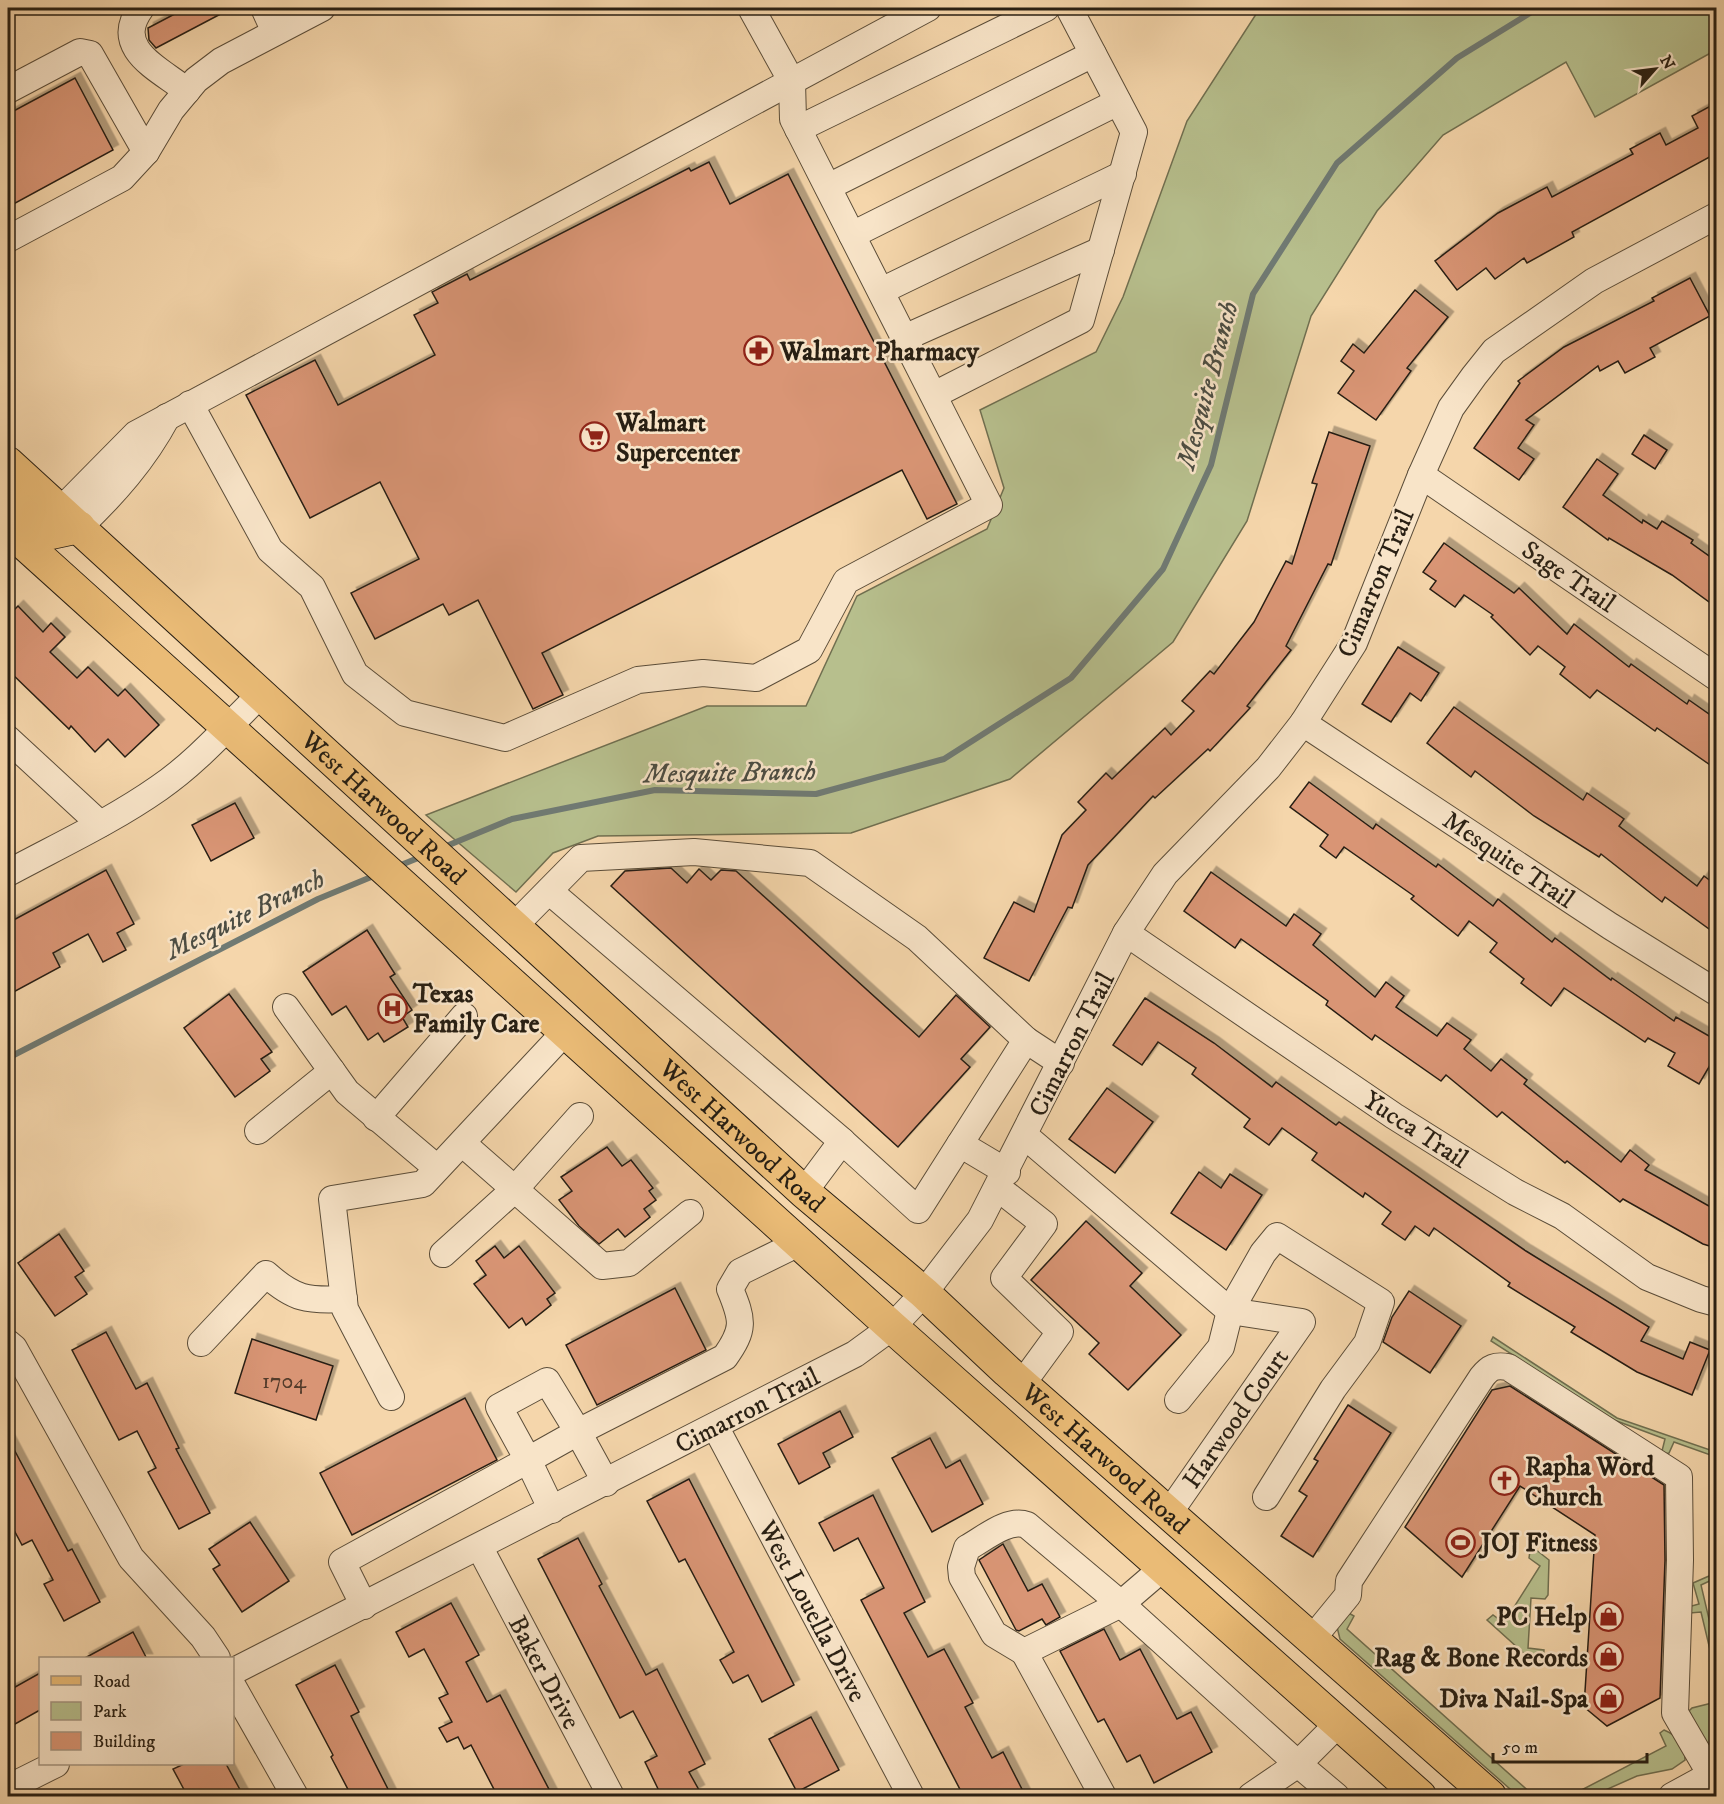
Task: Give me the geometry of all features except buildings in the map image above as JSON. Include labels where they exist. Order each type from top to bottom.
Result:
[{"type":"main road","name":"West Harwood Road","points":[[8,463],[804,1192],[924,1293],[1022,1384],[1490,1797]]},
{"type":"main road","points":[[8,499],[38,527],[51,533],[70,519]]},
{"type":"main road","name":"West Harwood Road","points":[[8,529],[892,1327],[1420,1797]]},
{"type":"street","points":[[141,8],[132,20],[130,33],[143,60],[187,91]]},
{"type":"street","points":[[264,8],[275,32]]},
{"type":"street","points":[[9,234],[122,178],[146,152],[171,110],[196,80],[221,60],[322,8]]},
{"type":"street","points":[[190,404],[270,550],[312,588],[355,674],[405,713],[505,738],[638,680],[704,674],[756,678],[809,650],[846,580],[989,504],[793,119],[792,82],[751,8]]},
{"type":"street","points":[[70,519],[136,434],[928,8]]},
{"type":"street","points":[[798,129],[1046,8]]},
{"type":"street","points":[[934,395],[1081,320],[1134,132],[1069,8]]},
{"type":"street","points":[[8,90],[80,52],[90,54],[146,152]]},
{"type":"street","points":[[828,187],[1093,54]]},
{"type":"street","points":[[852,235],[1118,102]]},
{"type":"street","points":[[881,291],[1123,174]]},
{"type":"street","name":"Cimarron Trail","points":[[234,1671],[480,1548],[855,1354],[892,1327],[924,1293],[980,1220],[1025,1136],[1126,933],[1164,874],[1268,768],[1303,723],[1354,643],[1421,475],[1451,408],[1494,351],[1594,281],[1716,216]]},
{"type":"street","points":[[904,338],[1101,250]]},
{"type":"street","name":"Sage Trail","points":[[1421,475],[1716,677]]},
{"type":"street","points":[[8,873],[100,824],[159,788],[227,728],[260,695]]},
{"type":"street","name":"Mesquite Trail","points":[[1303,723],[1600,920],[1716,992]]},
{"type":"street","points":[[8,739],[100,824]]},
{"type":"street","points":[[513,927],[581,858],[694,852],[810,863],[917,938],[1026,1040],[1061,1063]]},
{"type":"street","points":[[549,891],[842,1141],[918,1209],[1026,1040]]},
{"type":"street","name":"Yucca Trail","points":[[1126,933],[1394,1116],[1515,1192],[1562,1216],[1647,1277],[1716,1303]]},
{"type":"street","points":[[286,1007],[347,1092],[437,1168]]},
{"type":"street","points":[[376,1118],[464,1016]]},
{"type":"street","points":[[391,1397],[345,1309],[332,1199],[423,1184],[565,1032]]},
{"type":"street","points":[[258,1131],[332,1071]]},
{"type":"street","points":[[443,1254],[515,1190],[580,1116]]},
{"type":"street","points":[[1025,1136],[1230,1311]]},
{"type":"street","points":[[804,1192],[842,1141]]},
{"type":"street","points":[[462,1143],[602,1266],[629,1263],[690,1213]]},
{"type":"street","points":[[960,1144],[1002,1180],[1044,1224],[1004,1278],[1060,1332],[1022,1384]]},
{"type":"street","points":[[1178,1400],[1221,1347],[1230,1311],[1263,1253],[1278,1236],[1381,1302],[1367,1343],[1333,1389],[1266,1497]]},
{"type":"street","points":[[364,1606],[342,1562],[578,1432],[725,1357],[738,1339],[741,1316],[730,1289],[740,1272],[799,1243]]},
{"type":"street","points":[[201,1342],[266,1274],[286,1292],[310,1301],[344,1299]]},
{"type":"street","name":"Harwood Court","points":[[1169,1513],[1302,1322],[1230,1311]]},
{"type":"street","points":[[8,1343],[14,1348],[131,1558],[203,1637],[216,1657]]},
{"type":"street","points":[[1312,1639],[1348,1594],[1349,1581],[1482,1377],[1489,1368],[1508,1367],[1679,1477],[1680,1560],[1675,1713],[1714,1774],[1672,1797]]},
{"type":"street","points":[[552,1510],[499,1407],[547,1381],[606,1483]]},
{"type":"street","name":"West Louella Drive","points":[[715,1426],[911,1797]]},
{"type":"street","points":[[1103,1797],[1024,1652],[994,1634],[962,1577],[961,1567],[967,1548],[1011,1523],[1027,1525],[1121,1604],[1336,1797]]},
{"type":"street","name":"Baker Drive","points":[[480,1548],[611,1797]]},
{"type":"street","points":[[1024,1652],[1121,1604],[1163,1568]]},
{"type":"street","points":[[234,1689],[295,1797]]},
{"type":"street","points":[[1251,1797],[1298,1764],[1338,1724]]},
{"type":"street","points":[[8,1788],[54,1765]]},
{"type":"green space","points":[[1260,8],[1716,8],[1716,50],[1595,117],[1566,62],[1443,135],[1377,211],[1311,316],[1247,521],[1173,642],[1010,779],[851,833],[598,836],[553,853],[516,892],[426,815],[707,706],[806,706],[857,596],[987,529],[1004,488],[980,410],[1096,352],[1123,297],[1187,121]]},
{"type":"green space","points":[[1493,1337],[1617,1418],[1716,1452],[1716,1457],[1674,1442],[1669,1453],[1665,1454],[1662,1451],[1665,1439],[1614,1420],[1491,1341]]},
{"type":"green space","points":[[1535,1549],[1549,1560],[1548,1595],[1545,1599],[1531,1598],[1528,1648],[1544,1650],[1543,1665],[1539,1667],[1487,1620],[1493,1615],[1504,1623],[1540,1566],[1529,1558],[1530,1551]]},
{"type":"green space","points":[[1716,1573],[1716,1578],[1701,1585],[1716,1649],[1716,1675],[1701,1612],[1690,1613],[1688,1607],[1699,1604],[1693,1583]]},
{"type":"green space","points":[[1347,1612],[1354,1616],[1347,1629],[1534,1796],[1518,1796],[1340,1639],[1337,1627]]},
{"type":"green space","points":[[1716,1702],[1716,1746],[1707,1745],[1689,1711],[1692,1708]]},
{"type":"green space","points":[[1664,1730],[1679,1742],[1684,1750],[1685,1760],[1672,1769],[1637,1776],[1592,1796],[1570,1796],[1666,1746],[1660,1733]]},
{"type":"waterway","name":"Mesquite Branch","points":[[444,847],[512,819],[655,790],[816,794],[944,759],[1071,678],[1163,569],[1211,465],[1253,294],[1337,163],[1457,58],[1538,8]]},
{"type":"waterway","name":"Mesquite Branch","points":[[396,867],[423,856]]},
{"type":"waterway","name":"Mesquite Branch","points":[[8,1058],[318,899],[376,875]]},
{"type":"place","name":"Walmart Pharmacy","points":[[759,351]]},
{"type":"place","name":"Walmart Supercenter","points":[[595,437]]},
{"type":"place","name":"Texas Family Care","points":[[392,1008]]},
{"type":"place","name":"Rapha Word Church","points":[[1504,1481]]},
{"type":"place","name":"JOJ Fitness","points":[[1460,1542]]},
{"type":"place","name":"PC Help","points":[[1608,1616]]},
{"type":"place","name":"Rag & Bone Records","points":[[1609,1657]]},
{"type":"place","name":"Diva Nail-Spa","points":[[1609,1698]]}]
